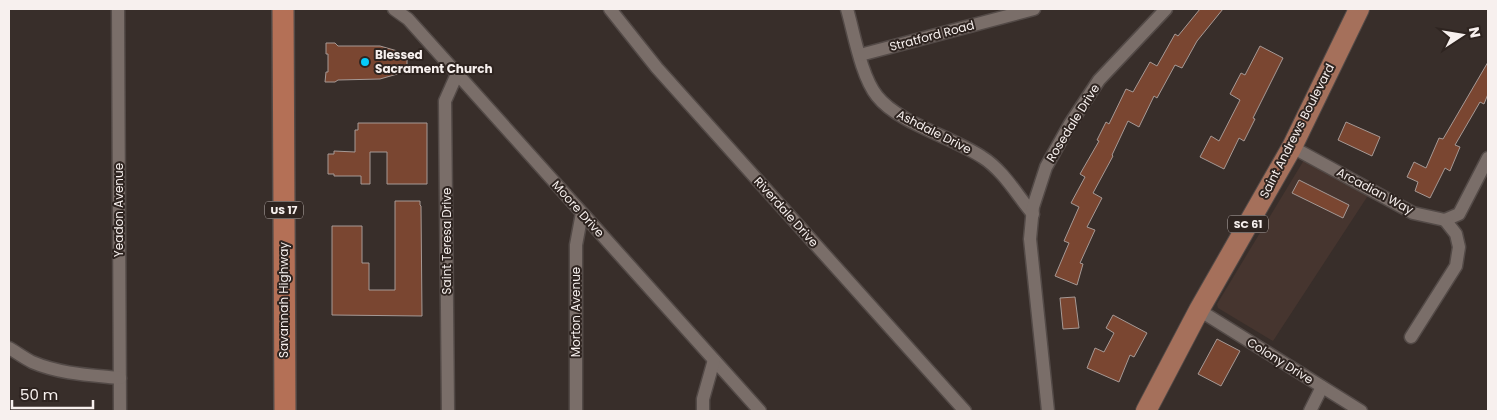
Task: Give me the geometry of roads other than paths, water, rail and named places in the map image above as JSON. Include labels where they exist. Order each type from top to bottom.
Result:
[{"type":"highway","name":"Savannah Highway","points":[[283,9],[285,411]]},
{"type":"main road","name":"Saint Andrews Boulevard","points":[[1146,411],[1199,310],[1292,147],[1359,9]]},
{"type":"street","name":"Yeadon Avenue","points":[[118,9],[120,411]]},
{"type":"street","name":"Moore Drive","points":[[394,9],[408,19],[760,411]]},
{"type":"street","name":"Riverdale Drive","points":[[610,9],[657,68],[965,411]]},
{"type":"street","name":"Ashdale Drive","points":[[847,9],[866,76],[877,97],[894,112],[983,157],[996,168],[1033,214]]},
{"type":"street","name":"Stratford Road","points":[[860,55],[1034,9]]},
{"type":"street","name":"Rosedale Drive","points":[[1048,411],[1030,239],[1033,207],[1046,166],[1070,124],[1100,80],[1166,9]]},
{"type":"street","name":"Saint Teresa Drive","points":[[448,411],[446,100],[457,74]]},
{"type":"street","name":"Arcadian Way","points":[[1292,147],[1413,213],[1446,220]]},
{"type":"street","points":[[1411,337],[1456,266],[1459,247],[1456,234],[1446,220],[1459,214],[1488,158]]},
{"type":"street","name":"Morton Avenue","points":[[576,411],[576,245],[582,213]]},
{"type":"street","name":"Colony Drive","points":[[1199,310],[1361,411]]},
{"type":"street","points":[[9,348],[31,361],[56,370],[74,374],[120,378]]},
{"type":"street","points":[[703,411],[703,399],[714,360]]},
{"type":"street","points":[[1310,411],[1322,387]]},
{"type":"place","name":"Blessed Sacrament Church","points":[[365,62]]}]
